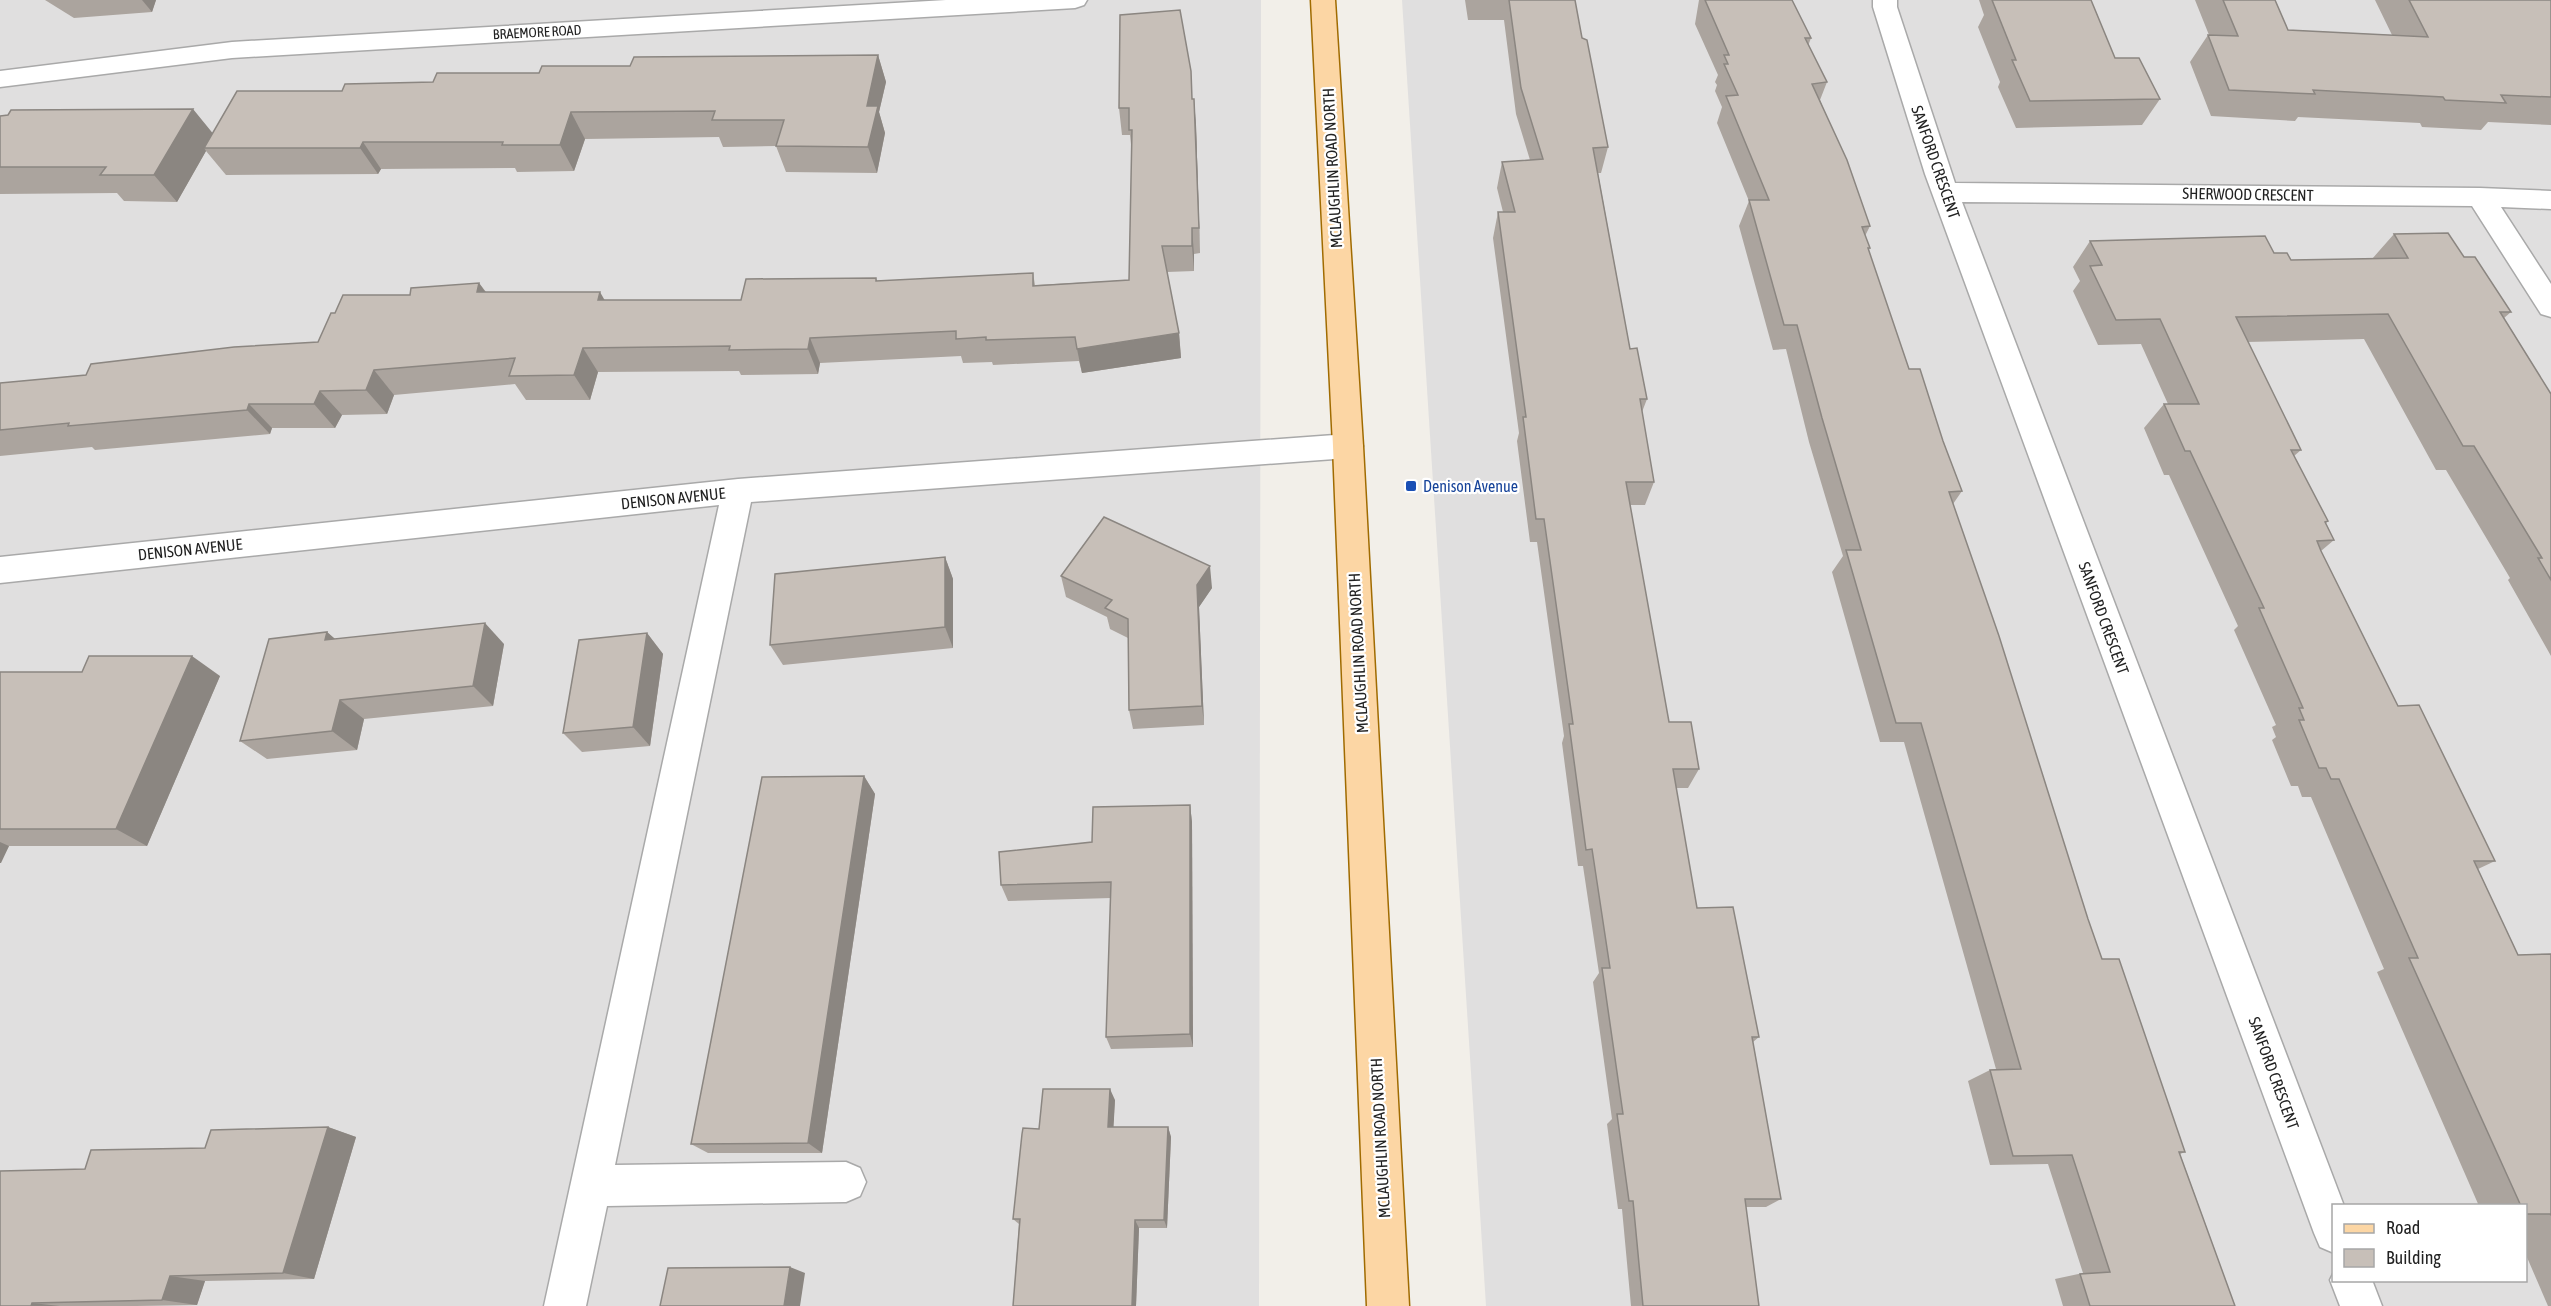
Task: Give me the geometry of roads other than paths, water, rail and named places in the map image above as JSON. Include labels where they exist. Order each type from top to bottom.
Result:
[{"type":"main road","name":"MCLAUGHLIN ROAD NORTH","points":[[1323,0],[1348,446],[1388,1306]]},
{"type":"street","name":"BRAEMORE ROAD","points":[[0,79],[232,50],[1075,0]]},
{"type":"street","name":"SANFORD CRESCENT","points":[[1885,0],[1885,7],[1945,192],[2332,1228]]},
{"type":"street","name":"SHERWOOD CRESCENT","points":[[1945,192],[2480,197],[2551,200]]},
{"type":"street","points":[[2480,197],[2551,307]]},
{"type":"street","name":"DENISON AVENUE","points":[[0,570],[738,491],[1348,446]]},
{"type":"street","points":[[565,1306],[738,491]]},
{"type":"street","points":[[589,1186],[846,1182]]},
{"type":"street","points":[[2351,1282],[2361,1306]]},
{"type":"place","name":"Denison Avenue","points":[[1411,486]]}]
